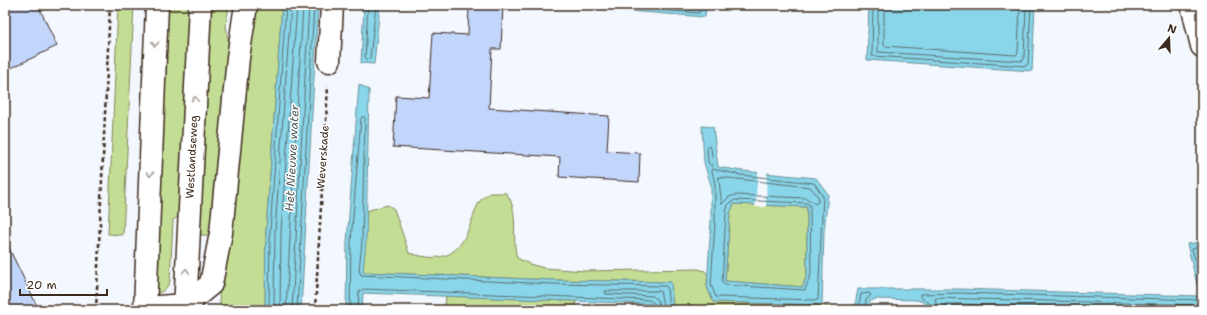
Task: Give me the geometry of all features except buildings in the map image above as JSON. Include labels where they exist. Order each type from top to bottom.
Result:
[{"type":"main road","points":[[157,5],[145,309],[187,308],[211,284],[221,233],[238,58],[246,5]]},
{"type":"main road","name":"Westlandseweg","points":[[187,308],[200,5]]},
{"type":"main road","points":[[329,61],[332,5]]},
{"type":"main road","points":[[1192,5],[1202,46]]},
{"type":"path","points":[[96,310],[110,5]]},
{"type":"path","name":"Weverskade","points":[[315,310],[329,61]]},
{"type":"green space","points":[[118,5],[134,5],[123,235],[108,234]]},
{"type":"green space","points":[[166,5],[191,5],[182,214],[173,220],[170,281],[165,289],[155,294]]},
{"type":"green space","points":[[209,5],[229,5],[226,25],[230,55],[210,235],[200,235],[198,232]]},
{"type":"green space","points":[[254,5],[282,5],[266,231],[265,310],[221,310],[219,294],[226,256]]},
{"type":"green space","points":[[490,193],[506,193],[510,200],[514,216],[515,250],[517,258],[529,264],[544,268],[585,271],[698,269],[705,271],[708,275],[707,286],[713,302],[822,305],[839,310],[673,310],[670,282],[553,280],[362,272],[366,211],[388,205],[394,209],[409,253],[422,256],[442,257],[450,254],[462,241],[478,204],[482,198]]},
{"type":"green space","points":[[734,204],[807,207],[807,274],[803,287],[725,281],[730,213]]},
{"type":"green space","points":[[446,296],[576,301],[575,310],[444,310]]},
{"type":"water","name":"Het Nieuwe water","points":[[282,5],[318,5],[301,310],[265,310],[266,231]]},
{"type":"water","points":[[364,5],[380,5],[374,64],[361,63]]},
{"type":"water","points":[[616,5],[706,5],[705,17],[615,10]]},
{"type":"water","points":[[869,5],[1035,6],[1032,71],[867,60]]},
{"type":"water","points":[[359,84],[369,90],[366,242],[363,272],[553,280],[671,282],[673,310],[650,310],[650,304],[363,293],[362,310],[346,310],[347,241]]},
{"type":"water","points":[[702,126],[713,127],[718,167],[742,171],[816,178],[828,194],[824,231],[822,305],[713,302],[707,286],[711,222],[711,185],[704,163]],"holes":[[[734,204],[807,207],[807,274],[803,287],[725,281],[730,213]]]},
{"type":"water","points":[[1202,242],[1202,310],[930,309],[923,302],[917,300],[876,299],[870,301],[869,310],[854,310],[858,289],[957,289],[1200,296],[1187,244]]},
{"type":"pier","points":[[758,171],[767,172],[766,207],[755,207]]}]
